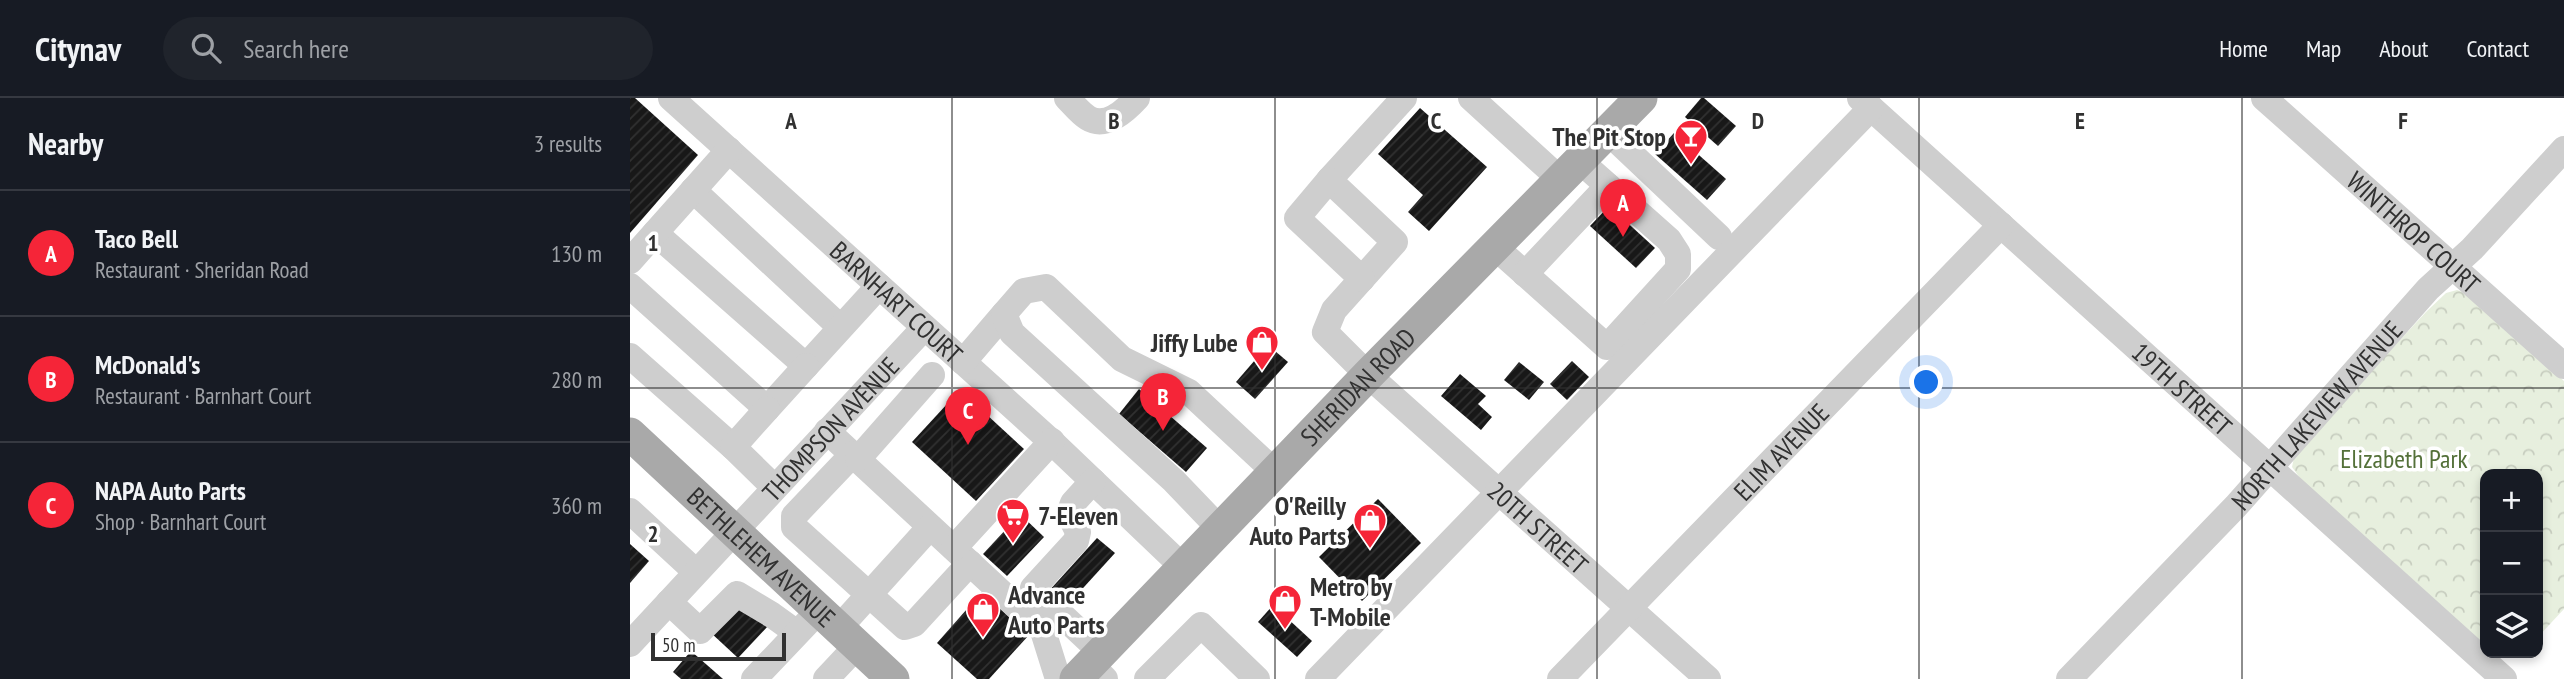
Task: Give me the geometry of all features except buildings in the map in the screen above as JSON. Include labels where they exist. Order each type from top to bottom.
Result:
[{"type":"main road","name":"SHERIDAN ROAD","points":[[1093,669],[1183,567],[1641,98]]},
{"type":"main road","name":"BETHLEHEM AVENUE","points":[[630,435],[735,529],[828,629],[892,679]]},
{"type":"street","name":"BARNHART COURT","points":[[671,98],[1052,442],[1183,567]]},
{"type":"street","points":[[1067,98],[1088,118],[1100,121],[1123,113],[1137,98]]},
{"type":"street","points":[[1329,180],[1395,242],[1362,279],[1297,218],[1329,180],[1404,98]]},
{"type":"street","points":[[1471,98],[1571,171],[1608,186],[1669,240],[1678,254],[1678,269],[1606,347],[1495,247]]},
{"type":"street","name":"WINTHROP COURT","points":[[2264,98],[2564,366]]},
{"type":"street","points":[[1318,679],[1499,492],[1865,103]]},
{"type":"street","name":"19TH STREET","points":[[1865,103],[2504,679]]},
{"type":"street","points":[[1608,132],[1719,237]]},
{"type":"street","name":"NORTH LAKEVIEW AVENUE","points":[[2082,675],[2270,469],[2428,289],[2472,249],[2564,149]]},
{"type":"street","points":[[630,261],[729,150]]},
{"type":"street","points":[[1525,274],[1608,186]]},
{"type":"street","points":[[693,190],[840,327]]},
{"type":"street","name":"ELIM AVENUE","points":[[1560,679],[2001,225]]},
{"type":"street","points":[[655,233],[806,366]]},
{"type":"street","name":"20TH STREET","points":[[1362,279],[1334,310],[1325,332],[1368,375],[1707,679]]},
{"type":"street","points":[[630,286],[767,410]]},
{"type":"street","points":[[733,447],[879,286]]},
{"type":"street","points":[[963,362],[1024,291],[1046,287],[1122,359],[1189,392],[1275,472]]},
{"type":"street","points":[[1004,314],[1012,333],[1174,481],[1220,529]]},
{"type":"street","name":"THOMPSON AVENUE","points":[[630,644],[925,328]]},
{"type":"street","points":[[630,356],[774,487]]},
{"type":"street","points":[[932,375],[855,457],[794,516],[794,527],[905,627],[914,624],[962,556],[1052,442]]},
{"type":"street","points":[[827,431],[1043,631],[1058,679]]},
{"type":"street","points":[[1093,481],[1073,503],[1069,514],[1078,532],[1076,541],[1033,588],[1093,669]]},
{"type":"street","points":[[630,510],[696,572]]},
{"type":"street","points":[[754,679],[828,629],[869,595],[930,527]]},
{"type":"street","points":[[668,602],[700,631],[737,594],[772,615],[828,629]]},
{"type":"street","points":[[1161,675],[1201,625],[1257,679]]},
{"type":"street","points":[[826,679],[828,629]]},
{"type":"green space","name":"Elizabeth Park","points":[[2457,290],[2469,294],[2564,381],[2564,609],[2543,632],[2543,469],[2480,469],[2480,641],[2302,481],[2292,467],[2295,453],[2446,293]]},
{"type":"place","name":"The Pit Stop","points":[[1691,166]]},
{"type":"place","name":"Taco Bell","points":[[1623,237]]},
{"type":"place","name":"Jiffy Lube","points":[[1262,372]]},
{"type":"place","name":"McDonald's","points":[[1163,431]]},
{"type":"place","name":"NAPA Auto Parts","points":[[968,445]]},
{"type":"place","name":"7-Eleven","points":[[1013,545]]},
{"type":"place","name":"O'Reilly Auto Parts","points":[[1370,550]]},
{"type":"place","name":"Metro by T-Mobile","points":[[1285,631]]},
{"type":"place","name":"Advance Auto Parts","points":[[983,639]]}]
